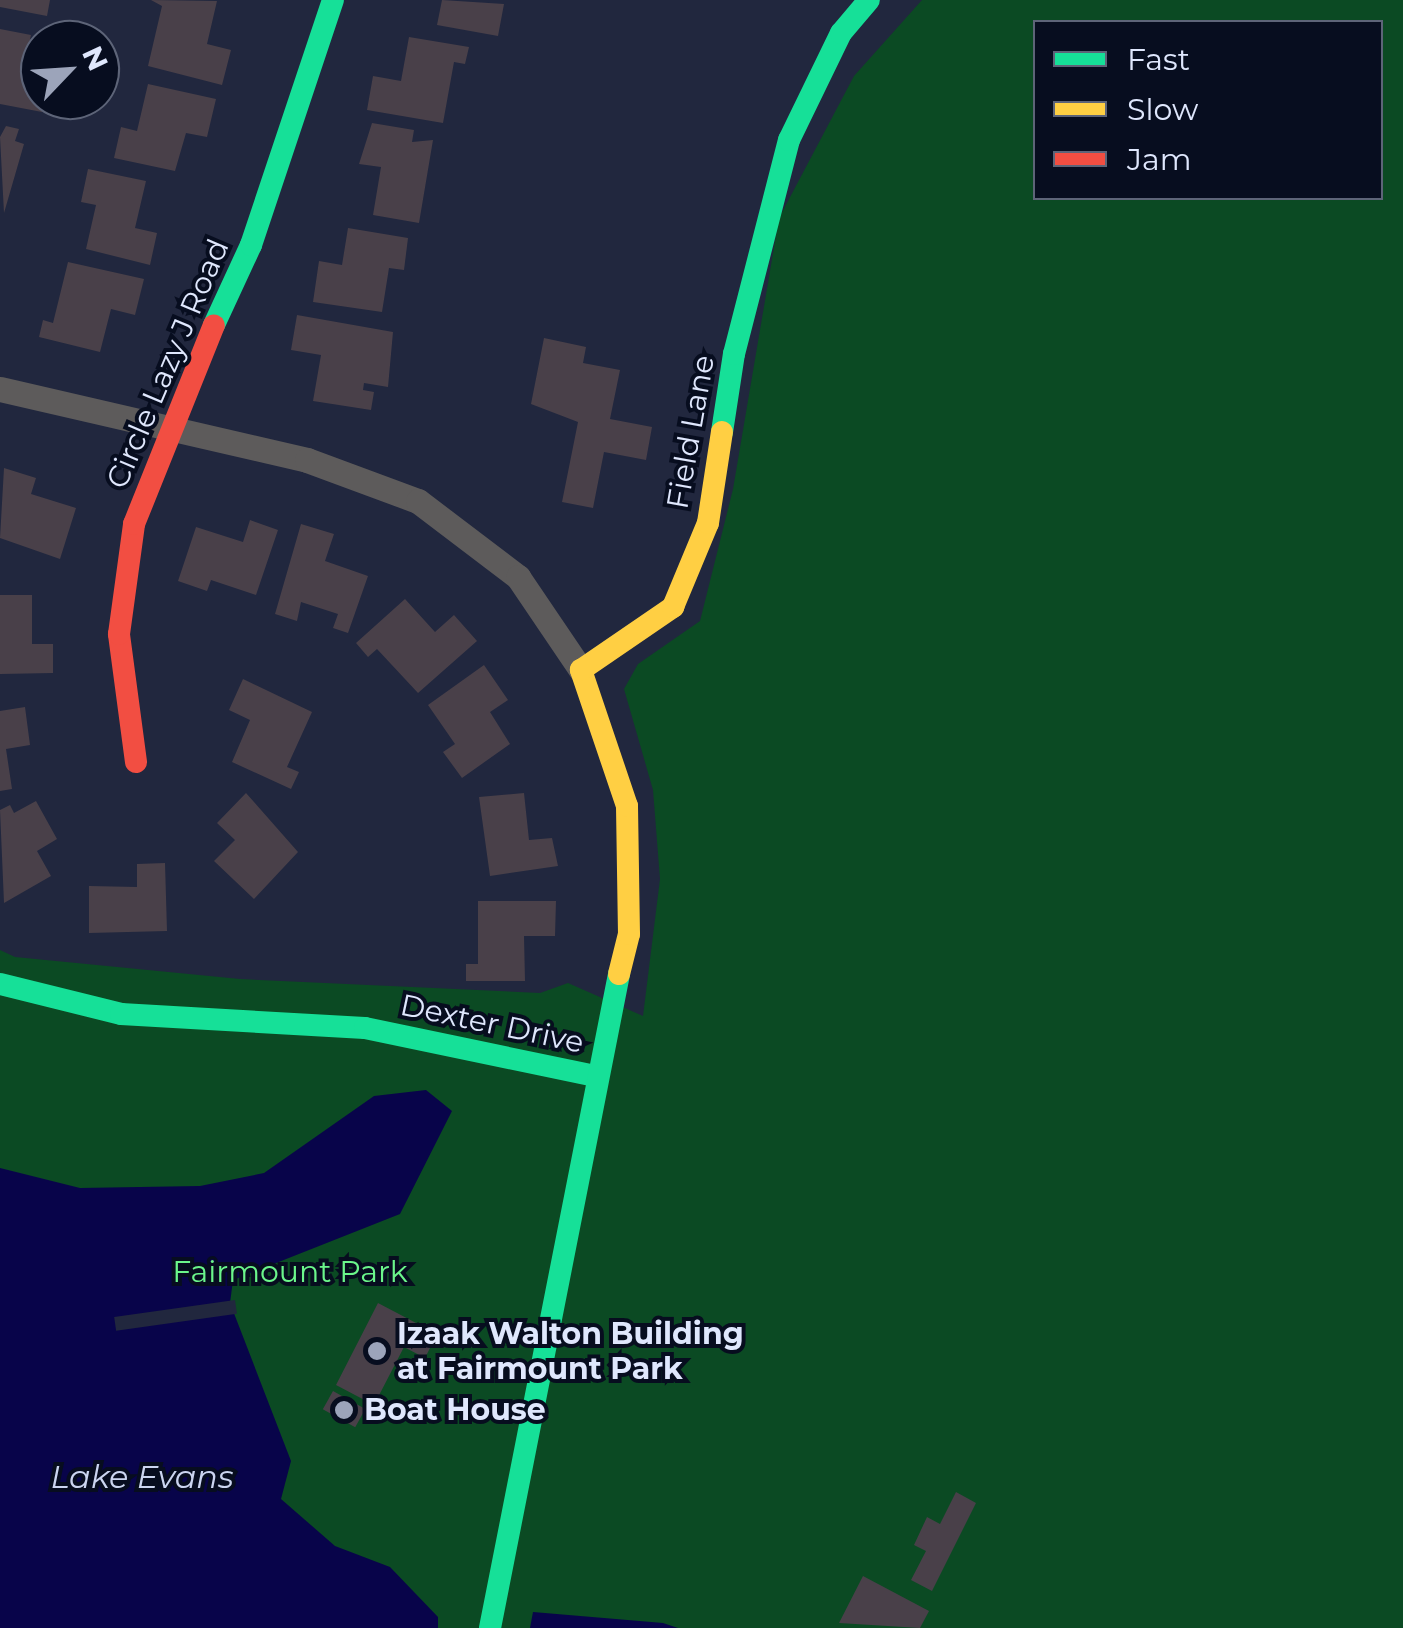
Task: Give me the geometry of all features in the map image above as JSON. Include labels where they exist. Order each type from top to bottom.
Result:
[{"type":"street","name":"Circle Lazy J Road","points":[[136,762],[119,634],[134,524],[169,425],[251,244],[333,0]]},
{"type":"street","name":"Field Lane","points":[[580,670],[672,607],[708,523],[734,354],[788,140],[840,33],[870,0]]},
{"type":"street","points":[[0,389],[308,460],[418,501],[518,577],[580,670],[627,806],[629,934],[594,1076]]},
{"type":"street","name":"Dexter Drive","points":[[0,984],[121,1014],[365,1028],[594,1076],[490,1628]]},
{"type":"green space","name":"Fairmount Park","points":[[922,0],[1403,0],[1403,1628],[0,1628],[0,950],[15,957],[240,979],[540,993],[568,983],[643,1016],[660,879],[653,790],[624,689],[638,664],[700,621],[733,489],[779,218],[854,76]]},
{"type":"water","name":"Lake Evans","points":[[426,1090],[452,1111],[400,1214],[233,1280],[230,1303],[291,1461],[281,1499],[335,1546],[390,1567],[438,1617],[438,1628],[0,1628],[0,1168],[80,1188],[200,1186],[264,1173],[374,1096]]},
{"type":"water","points":[[533,1612],[663,1623],[678,1628],[530,1628]]},
{"type":"pier","points":[[235,1300],[237,1314],[116,1331],[114,1317]]},
{"type":"building","points":[[0,0],[50,0],[47,16],[0,7]]},
{"type":"building","points":[[151,0],[217,1],[207,44],[231,50],[222,85],[148,66],[162,6]]},
{"type":"building","points":[[442,0],[504,4],[498,36],[437,25]]},
{"type":"building","points":[[0,29],[20,33],[20,108],[0,104]]},
{"type":"building","points":[[409,37],[469,47],[465,64],[454,62],[443,123],[367,110],[373,76],[401,81]]},
{"type":"building","points":[[148,84],[216,99],[207,137],[186,133],[175,171],[114,158],[121,127],[137,131]]},
{"type":"building","points":[[372,123],[414,130],[412,142],[433,140],[419,223],[373,215],[381,167],[359,164]]},
{"type":"building","points":[[6,126],[19,129],[15,141],[24,144],[4,213],[0,137]]},
{"type":"building","points":[[88,169],[146,181],[135,228],[157,233],[150,265],[86,249],[96,205],[81,202]]},
{"type":"building","points":[[348,228],[408,238],[404,270],[389,268],[382,312],[313,302],[319,261],[342,265]]},
{"type":"building","points":[[68,262],[144,279],[135,315],[111,309],[100,352],[39,337],[43,320],[53,323]]},
{"type":"building","points":[[297,315],[393,332],[388,387],[364,383],[363,390],[374,392],[371,410],[313,401],[321,355],[291,350]]},
{"type":"building","points":[[544,338],[586,347],[583,363],[620,370],[610,419],[652,427],[646,460],[604,452],[593,508],[562,502],[578,422],[531,404]]},
{"type":"building","points":[[4,468],[36,478],[31,494],[76,508],[60,559],[0,538]]},
{"type":"building","points":[[250,520],[278,530],[256,595],[211,580],[207,591],[178,581],[196,527],[243,542]]},
{"type":"building","points":[[301,524],[334,534],[325,561],[368,576],[348,633],[333,628],[338,614],[301,602],[297,621],[275,614]]},
{"type":"building","points":[[0,595],[32,595],[32,644],[53,644],[53,673],[0,674]]},
{"type":"building","points":[[405,599],[435,632],[454,615],[477,641],[418,693],[377,649],[368,657],[356,643]]},
{"type":"building","points":[[484,665],[508,700],[490,712],[510,744],[462,778],[443,752],[455,744],[428,705]]},
{"type":"building","points":[[243,679],[312,712],[287,767],[299,772],[291,789],[232,762],[250,720],[229,710]]},
{"type":"building","points":[[25,707],[30,745],[6,749],[12,789],[0,791],[0,711]]},
{"type":"building","points":[[246,793],[298,852],[254,899],[214,861],[235,840],[217,823]]},
{"type":"building","points":[[524,793],[529,840],[552,838],[558,866],[490,876],[479,797]]},
{"type":"building","points":[[36,801],[57,839],[37,851],[51,876],[4,903],[0,810],[10,805],[14,813]]},
{"type":"building","points":[[165,863],[167,931],[89,933],[89,886],[137,887],[137,864]]},
{"type":"building","points":[[478,901],[556,901],[555,936],[524,936],[525,981],[466,981],[466,964],[478,964]]},
{"type":"building","name":"Izaak Walton Building at Fairmount Park","points":[[378,1303],[437,1334],[425,1358],[404,1347],[374,1405],[336,1385]]},
{"type":"building","name":"Boat House","points":[[333,1391],[365,1409],[355,1427],[323,1409]]},
{"type":"building","points":[[956,1492],[976,1503],[932,1591],[911,1580],[926,1551],[914,1545],[927,1517],[940,1524]]},
{"type":"building","points":[[863,1576],[929,1611],[920,1628],[839,1623]]},
{"type":"traffic: fast","points":[[214,325],[251,245],[333,0]]},
{"type":"traffic: fast","points":[[722,432],[734,354],[789,140],[841,33],[869,0]]},
{"type":"traffic: fast","points":[[490,1628],[619,974]]},
{"type":"traffic: fast","points":[[0,984],[121,1014],[365,1028],[594,1076]]},
{"type":"traffic: slow","points":[[619,974],[629,934],[627,806],[581,670],[673,607],[708,523],[722,432]]},
{"type":"traffic: jam","points":[[136,762],[119,634],[134,524],[214,325]]},
{"type":"place","name":"Izaak Walton Building at Fairmount Park","points":[[377,1351]]},
{"type":"place","name":"Boat House","points":[[344,1410]]}]
